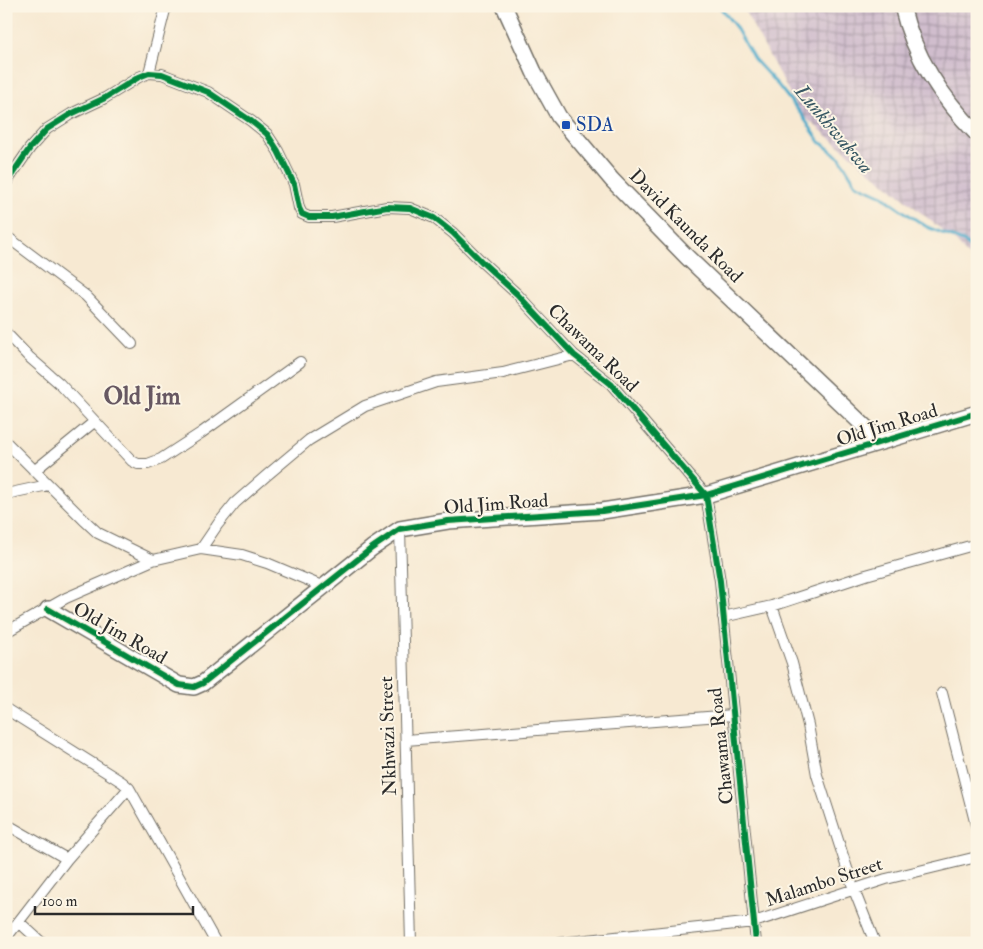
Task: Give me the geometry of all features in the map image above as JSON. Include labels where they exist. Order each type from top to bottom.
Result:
[{"type":"street","points":[[6,183],[30,148],[47,129],[71,114],[105,98],[149,73],[166,6]]},
{"type":"street","name":"David Kaunda Road","points":[[504,6],[534,72],[559,117],[612,180],[687,257],[881,442]]},
{"type":"street","points":[[902,6],[907,26],[926,71],[955,112],[977,134]]},
{"type":"street","name":"Chawama Road","points":[[149,73],[162,74],[208,92],[252,121],[267,134],[278,151],[294,184],[302,214],[309,217],[332,217],[387,207],[410,208],[434,218],[453,233],[517,294],[574,355],[611,384],[706,495],[720,581],[756,943]]},
{"type":"street","points":[[6,236],[86,296],[132,344]]},
{"type":"street","points":[[6,333],[29,357],[59,383],[132,461],[138,464],[148,464],[161,459],[201,433],[300,362]]},
{"type":"street","points":[[201,549],[235,503],[309,440],[365,406],[436,382],[504,373],[574,355]]},
{"type":"street","name":"Old Jim Road","points":[[48,608],[180,685],[194,687],[203,683],[372,548],[400,529],[448,521],[602,512],[706,495],[977,413]]},
{"type":"street","points":[[34,471],[94,422]]},
{"type":"street","points":[[6,442],[98,532],[153,560]]},
{"type":"street","points":[[6,494],[48,485]]},
{"type":"street","name":"Nkhwazi Street","points":[[400,529],[411,943]]},
{"type":"street","points":[[723,617],[772,606],[866,576],[977,544]]},
{"type":"street","points":[[6,632],[66,598],[153,560],[201,549],[242,555],[259,560],[324,588]]},
{"type":"street","points":[[772,606],[792,664],[808,724],[817,775],[854,890],[875,943]]},
{"type":"street","points":[[942,693],[977,829]]},
{"type":"street","points":[[6,709],[129,788],[216,943]]},
{"type":"street","points":[[406,740],[733,715]]},
{"type":"street","points":[[6,938],[67,859],[129,788]]},
{"type":"street","points":[[6,824],[67,859]]},
{"type":"street","name":"Malambo Street","points":[[560,943],[754,922],[886,879],[977,857]]},
{"type":"street","points":[[19,922],[42,943]]},
{"type":"shaded area","points":[[742,6],[977,6],[977,266],[954,240],[801,114]]},
{"type":"waterway","name":"Lunkhwakwa","points":[[719,6],[735,26],[754,59],[778,85],[820,142],[840,158],[856,184],[883,196],[927,227],[965,242],[977,257]]},
{"type":"cycle path","points":[[6,183],[30,148],[47,129],[71,114],[105,98],[139,77],[149,73],[162,74],[208,92],[267,134],[278,151],[294,184],[302,214],[309,217],[332,217],[387,207],[410,208],[434,218],[453,233],[517,294],[574,355],[611,384],[706,495],[720,581],[756,943]]},
{"type":"cycle path","points":[[48,609],[179,685],[194,687],[203,683],[372,548],[400,529],[448,521],[602,511],[706,495],[977,413]]},
{"type":"place","name":"SDA","points":[[566,125]]},
{"type":"district","name":"Old Jim","points":[[142,396]]}]
